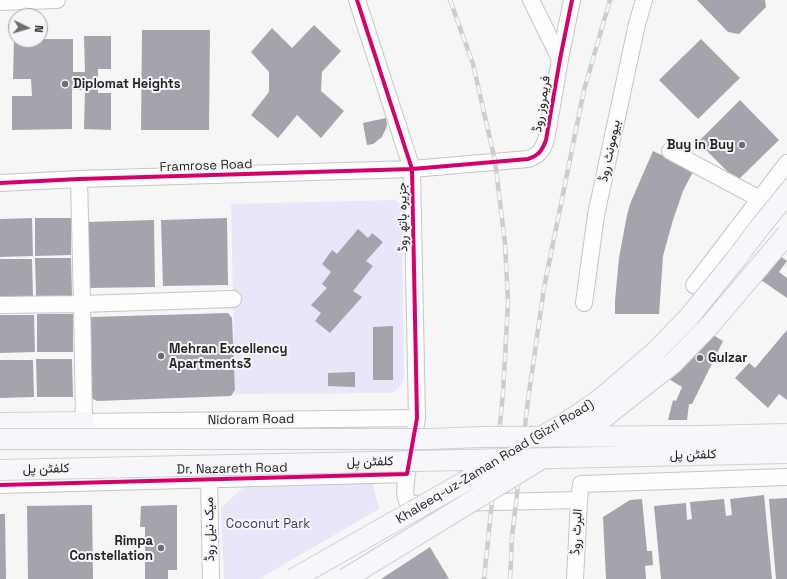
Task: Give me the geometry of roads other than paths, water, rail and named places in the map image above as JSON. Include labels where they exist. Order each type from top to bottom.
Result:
[{"type":"main road","name":"Khaleeq-uz-Zaman Road (Gizri Road)","points":[[293,579],[479,474],[567,422],[599,400],[655,352],[689,317],[787,194]]},
{"type":"main road","name":"Khaleeq-uz-Zaman Road (Gizri Road)","points":[[345,579],[592,428],[672,364],[711,324],[787,234]]},
{"type":"main road","points":[[0,423],[84,422]]},
{"type":"main road","name":"کلفٹن پل","points":[[0,439],[430,439],[480,437],[787,434]]},
{"type":"main road","name":"کلفٹن پل","points":[[0,470],[787,453]]},
{"type":"street","points":[[0,2],[57,0]]},
{"type":"street","name":"جزیرہ باتھ روڈ","points":[[357,0],[412,169],[417,418]]},
{"type":"street","points":[[531,0],[560,59]]},
{"type":"street","name":"فریمروز روڈ","points":[[412,169],[528,159],[535,156],[542,150],[546,140],[572,0]]},
{"type":"street","name":"بیومونٹ روڈ","points":[[584,303],[596,215],[637,24],[644,0]]},
{"type":"street","points":[[670,151],[760,199]]},
{"type":"street","points":[[694,285],[787,163]]},
{"type":"street","name":"Framrose Road","points":[[0,183],[79,179],[412,169]]},
{"type":"street","points":[[79,179],[84,422]]},
{"type":"street","points":[[0,305],[233,299]]},
{"type":"street","points":[[417,418],[405,496],[406,501],[410,504],[787,477]]},
{"type":"street","name":"Nidoram Road","points":[[84,422],[417,418]]},
{"type":"street","name":"Dr. Nazareth Road","points":[[0,485],[408,474]]},
{"type":"street","name":"میک نیل روڈ","points":[[209,480],[211,579]]},
{"type":"street","name":"البرٹ روڈ","points":[[575,579],[580,492]]},
{"type":"railway","points":[[450,0],[473,64],[495,161],[505,243],[508,302],[503,394],[484,579]]},
{"type":"railway","points":[[510,579],[512,537],[528,400],[544,288],[584,90],[610,0]]},
{"type":"place","name":"Diplomat Heights","points":[[65,84]]},
{"type":"place","name":"Buy in Buy","points":[[742,145]]},
{"type":"place","name":"Mehran Excellency Apartments3","points":[[161,356]]},
{"type":"place","name":"Gulzar","points":[[700,358]]},
{"type":"place","name":"Rimpa Constellation","points":[[161,548]]},
{"type":"park label","name":"Coconut Park","points":[[268,524]]}]
